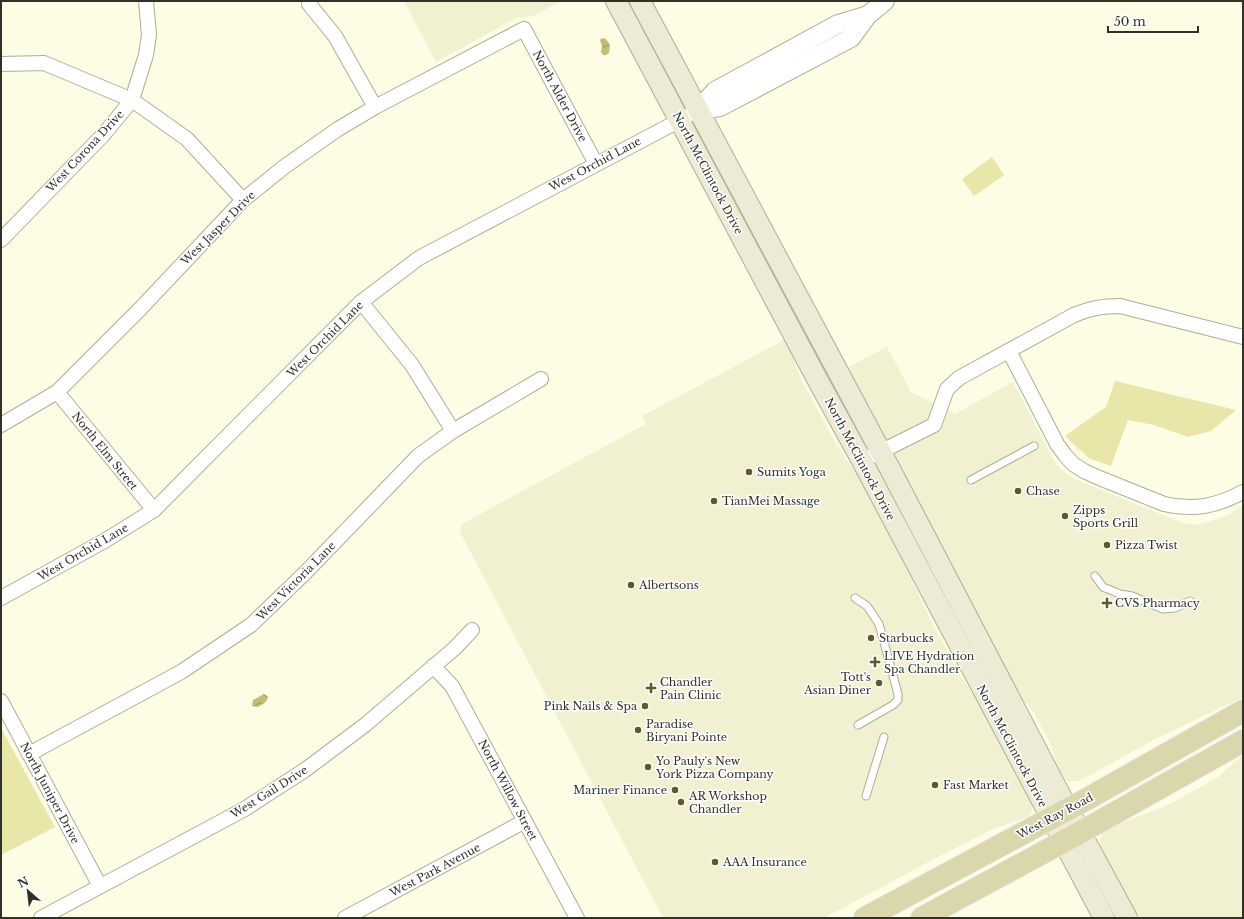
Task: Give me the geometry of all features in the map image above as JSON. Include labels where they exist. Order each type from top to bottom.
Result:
[{"type":"main road","name":"North McClintock Drive","points":[[616,1],[689,115],[880,452],[1059,813]]},
{"type":"main road","name":"North McClintock Drive","points":[[640,1],[689,115],[813,372],[1072,837],[1127,918]]},
{"type":"main road","name":"West Ray Road","points":[[865,918],[1243,711]]},
{"type":"main road","points":[[922,918],[1243,742]]},
{"type":"main road","name":"North McClintock Drive","points":[[1072,837],[1104,918]]},
{"type":"street","name":"West Corona Drive","points":[[1,240],[104,134],[132,100],[146,55],[149,35],[146,1]]},
{"type":"street","points":[[689,115],[720,107],[851,38],[868,15],[885,1]]},
{"type":"street","points":[[309,4],[335,36],[375,107]]},
{"type":"street","name":"West Jasper Drive","points":[[1,425],[57,392],[140,309],[243,200],[284,167],[338,129],[375,107],[524,29]]},
{"type":"street","name":"North Alder Drive","points":[[524,29],[596,164]]},
{"type":"street","points":[[1,64],[44,63],[132,100],[187,139],[243,200]]},
{"type":"street","name":"West Orchid Lane","points":[[1,598],[106,540],[154,510],[361,302],[419,258],[689,115]]},
{"type":"street","points":[[361,302],[412,365],[453,431]]},
{"type":"street","points":[[862,461],[934,425],[947,389],[959,378],[1074,315],[1087,310],[1104,306],[1120,306],[1243,337]]},
{"type":"street","points":[[1009,351],[1057,444],[1073,464],[1084,471],[1158,501],[1175,506],[1191,508],[1213,505],[1243,492]]},
{"type":"street","name":"West Victoria Lane","points":[[30,754],[181,672],[251,625],[315,563],[418,456],[453,431],[541,379]]},
{"type":"street","name":"North Elm Street","points":[[57,392],[154,510]]},
{"type":"street","name":"West Gail Drive","points":[[41,918],[243,810],[305,770],[365,726],[472,630]]},
{"type":"street","name":"North Willow Street","points":[[433,666],[452,686],[577,918]]},
{"type":"street","name":"North Juniper Drive","points":[[1,701],[100,886]]},
{"type":"street","name":"West Park Avenue","points":[[345,918],[525,821]]},
{"type":"lane","points":[[970,480],[1034,446]]},
{"type":"lane","points":[[1095,576],[1103,587],[1120,594],[1132,596],[1163,609],[1175,608],[1190,601]]},
{"type":"lane","points":[[855,598],[867,606],[879,624],[898,694],[898,700],[893,705],[858,725]]},
{"type":"lane","points":[[866,796],[884,738]]},
{"type":"shaded area","points":[[404,1],[562,1],[533,16],[516,18],[436,62]]},
{"type":"shaded area","points":[[992,157],[1004,175],[974,196],[962,179]]},
{"type":"shaded area","points":[[786,339],[802,381],[838,448],[864,484],[888,529],[932,623],[957,670],[985,713],[1032,803],[1032,811],[1029,816],[1024,819],[995,828],[824,918],[663,918],[460,532],[462,524],[646,424],[642,416]]},
{"type":"shaded area","points":[[887,347],[911,392],[955,414],[1013,382],[1053,459],[1061,469],[1074,479],[1183,523],[1197,525],[1224,517],[1243,506],[1243,697],[1155,739],[1079,781],[1068,781],[1061,777],[1050,743],[1033,711],[1018,694],[845,369]]},
{"type":"shaded area","points":[[1115,381],[1236,410],[1211,431],[1188,437],[1154,425],[1128,420],[1111,466],[1090,459],[1065,436],[1106,407]]},
{"type":"shaded area","points":[[1,728],[55,827],[1,855]]},
{"type":"shaded area","points":[[1243,755],[1243,918],[1136,918],[1100,848],[1100,839],[1102,834],[1111,827],[1168,805],[1217,778]]},
{"type":"water","points":[[602,38],[606,39],[610,45],[609,53],[606,55],[603,55],[601,52],[602,46],[600,40]]},
{"type":"water","points":[[264,694],[268,697],[266,702],[258,707],[252,706],[253,700]]},
{"type":"place","name":"Sumits Yoga","points":[[749,472]]},
{"type":"place","name":"Chase","points":[[1018,491]]},
{"type":"place","name":"TianMei Massage","points":[[714,501]]},
{"type":"place","name":"Zipps Sports Grill","points":[[1065,516]]},
{"type":"place","name":"Pizza Twist","points":[[1107,545]]},
{"type":"place","name":"Albertsons","points":[[631,585]]},
{"type":"place","name":"CVS Pharmacy","points":[[1107,603]]},
{"type":"place","name":"Starbucks","points":[[871,638]]},
{"type":"place","name":"LIVE Hydration Spa Chandler","points":[[875,662]]},
{"type":"place","name":"Tott's Asian Diner","points":[[879,683]]},
{"type":"place","name":"Chandler Pain Clinic","points":[[651,688]]},
{"type":"place","name":"Pink Nails & Spa","points":[[645,706]]},
{"type":"place","name":"Paradise Biryani Pointe","points":[[638,730]]},
{"type":"place","name":"Yo Pauly's New York Pizza Company","points":[[648,767]]},
{"type":"place","name":"Fast Market","points":[[935,785]]},
{"type":"place","name":"Mariner Finance","points":[[675,790]]},
{"type":"place","name":"AR Workshop Chandler","points":[[681,802]]},
{"type":"place","name":"AAA Insurance","points":[[715,862]]}]
